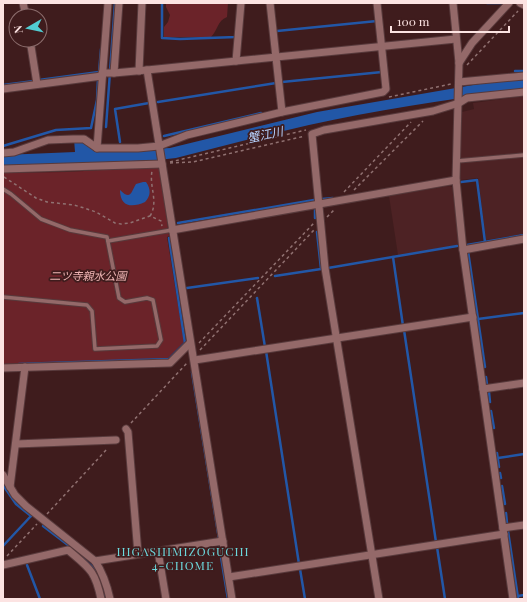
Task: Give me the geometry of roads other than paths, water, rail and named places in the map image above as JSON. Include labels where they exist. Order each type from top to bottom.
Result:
[{"type":"street","points":[[107,73],[108,3]]},
{"type":"street","points":[[97,148],[107,73],[120,3]]},
{"type":"street","points":[[139,71],[142,3]]},
{"type":"street","points":[[236,61],[241,3]]},
{"type":"street","points":[[270,3],[282,112]]},
{"type":"street","points":[[3,153],[14,152],[48,140],[84,139],[97,148],[138,148],[159,146],[187,135],[282,112],[383,92],[386,89],[378,3]]},
{"type":"street","points":[[454,3],[459,63],[456,180],[463,250],[513,599]]},
{"type":"street","points":[[459,63],[472,43],[509,3]]},
{"type":"street","points":[[520,3],[524,5]]},
{"type":"street","points":[[3,89],[107,73],[456,39]]},
{"type":"street","points":[[31,48],[37,84]]},
{"type":"street","points":[[148,70],[172,230],[232,599]]},
{"type":"street","points":[[459,84],[524,76]]},
{"type":"street","points":[[379,599],[325,268],[312,134],[324,130],[433,111],[467,98],[524,92]]},
{"type":"street","points":[[3,169],[162,164]]},
{"type":"street","points":[[172,230],[456,180]]},
{"type":"street","points":[[463,250],[524,239]]},
{"type":"street","points":[[3,368],[170,362],[193,353],[336,338],[473,317]]},
{"type":"street","points":[[10,487],[25,367]]},
{"type":"street","points":[[483,389],[524,383]]},
{"type":"street","points":[[126,429],[128,432],[138,554]]},
{"type":"street","points":[[16,444],[116,440]]},
{"type":"street","points":[[3,475],[15,495],[26,506],[95,561],[106,581],[110,599]]},
{"type":"street","points":[[228,577],[371,555],[503,531],[524,525]]},
{"type":"street","points":[[95,561],[223,541]]},
{"type":"street","points":[[3,566],[68,550],[93,573],[98,583],[101,599]]},
{"type":"street","points":[[158,551],[166,599]]},
{"type":"lane","points":[[457,161],[524,155]]},
{"type":"lane","points":[[3,189],[41,219],[70,230],[107,237],[119,298],[125,302],[147,298],[153,300],[160,340],[157,346],[96,349],[92,311],[87,305],[3,297]]},
{"type":"lane","points":[[108,241],[172,230]]},
{"type":"water","name":"蟹江川","points":[[524,79],[524,89],[416,105],[336,119],[176,158],[3,166],[3,155],[75,152],[74,139],[81,140],[97,152],[170,148],[317,112],[502,80]]},
{"type":"water","points":[[146,182],[149,187],[149,195],[145,202],[136,205],[128,205],[124,203],[120,190],[126,195],[129,195],[136,184]]},
{"type":"waterway","points":[[106,127],[115,3]]},
{"type":"waterway","points":[[162,3],[162,38],[180,39],[236,37],[236,35]]},
{"type":"waterway","points":[[487,3],[502,3]]},
{"type":"waterway","points":[[277,31],[377,21]]},
{"type":"waterway","points":[[39,80],[99,72],[101,49]]},
{"type":"waterway","points":[[515,71],[524,71]]},
{"type":"waterway","points":[[282,82],[382,72]]},
{"type":"waterway","points":[[3,146],[56,130],[91,128],[97,100],[98,79]]},
{"type":"waterway","points":[[3,85],[34,81]]},
{"type":"waterway","points":[[158,102],[276,83],[276,81]]},
{"type":"waterway","points":[[120,142],[115,109],[149,103]]},
{"type":"waterway","points":[[164,136],[261,113]]},
{"type":"waterway","points":[[461,182],[477,180],[485,242]]},
{"type":"waterway","points":[[322,199],[333,198]]},
{"type":"waterway","points":[[178,223],[314,200]]},
{"type":"waterway","points":[[315,210],[315,218]]},
{"type":"waterway","points":[[275,276],[321,269],[317,232]]},
{"type":"waterway","points":[[467,245],[524,235]]},
{"type":"waterway","points":[[19,364],[169,359],[185,343],[169,238]]},
{"type":"waterway","points":[[328,268],[457,246]]},
{"type":"waterway","points":[[468,251],[485,367]]},
{"type":"waterway","points":[[393,257],[403,326]]},
{"type":"waterway","points":[[187,288],[258,278]]},
{"type":"waterway","points":[[257,298],[265,347]]},
{"type":"waterway","points":[[478,319],[524,313]]},
{"type":"waterway","points":[[404,330],[436,542]]},
{"type":"waterway","points":[[266,351],[299,564]]},
{"type":"waterway","points":[[192,372],[219,539],[217,539]]},
{"type":"waterway","points":[[486,377],[487,385]]},
{"type":"waterway","points":[[489,392],[490,402]]},
{"type":"waterway","points":[[491,411],[494,428]]},
{"type":"waterway","points":[[497,453],[499,467]]},
{"type":"waterway","points":[[498,458],[524,454]]},
{"type":"waterway","points":[[500,473],[501,478]]},
{"type":"waterway","points":[[3,485],[16,504],[31,516]]},
{"type":"waterway","points":[[502,486],[505,504]]},
{"type":"waterway","points":[[506,513],[507,523]]},
{"type":"waterway","points":[[3,546],[31,516]]},
{"type":"waterway","points":[[43,526],[68,545]]},
{"type":"waterway","points":[[508,531],[518,598]]},
{"type":"waterway","points":[[219,545],[228,599]]},
{"type":"waterway","points":[[437,547],[445,599]]},
{"type":"waterway","points":[[74,551],[96,570]]},
{"type":"waterway","points":[[27,565],[40,599]]},
{"type":"waterway","points":[[300,569],[305,599]]},
{"type":"waterway","points":[[104,588],[106,599]]},
{"type":"waterway","points":[[518,596],[524,595]]},
{"type":"district","name":"HIGASHIMIZOGUCHI 4-CHOME","points":[[183,558]]},
{"type":"park label","name":"二ツ寺親水公園","points":[[88,275]]}]
